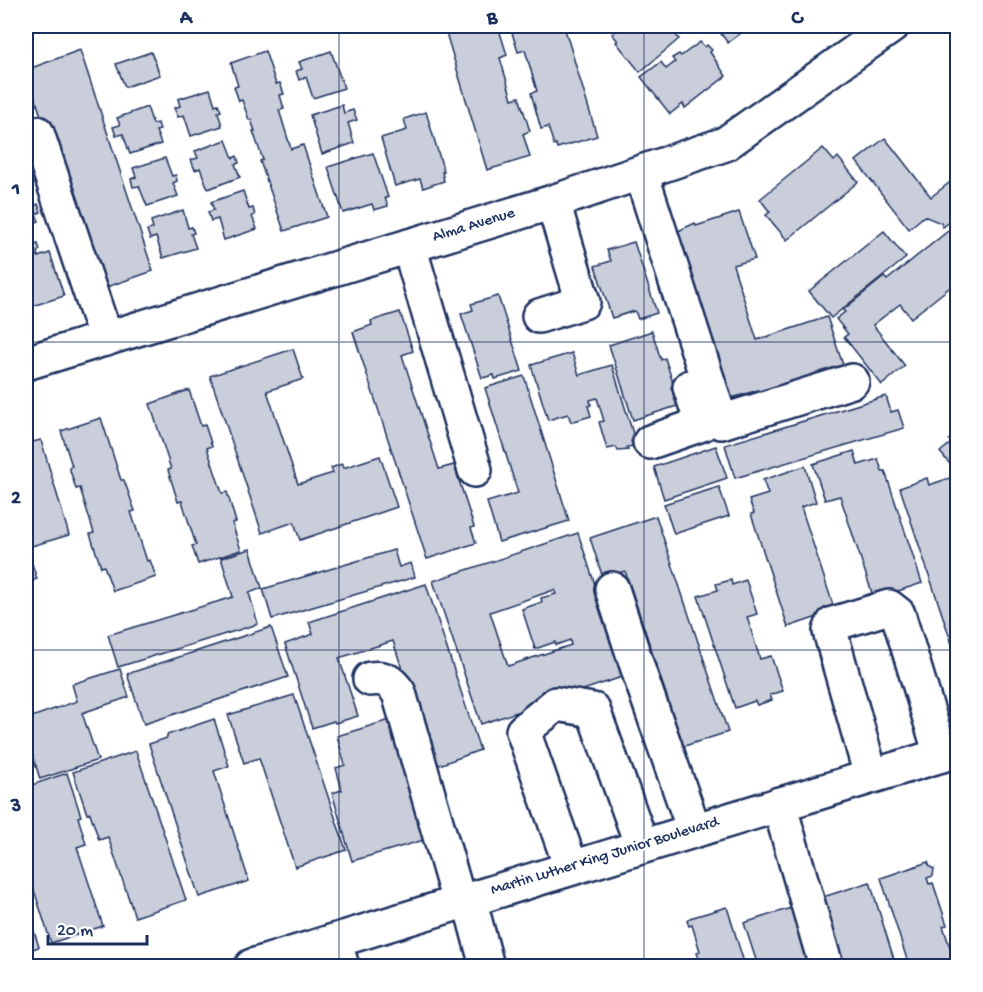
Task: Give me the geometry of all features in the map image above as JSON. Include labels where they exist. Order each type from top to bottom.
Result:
[{"type":"street","name":"Alma Avenue","points":[[26,363],[553,202],[725,144],[892,26]]},
{"type":"street","points":[[37,133],[106,339]]},
{"type":"street","points":[[634,176],[721,422],[852,381]]},
{"type":"street","points":[[634,176],[702,424],[650,442]]},
{"type":"street","points":[[539,316],[583,302],[553,202]]},
{"type":"street","points":[[409,246],[475,470]]},
{"type":"street","points":[[612,589],[694,830]]},
{"type":"street","points":[[871,776],[830,631],[833,624],[889,607],[898,614],[949,752]]},
{"type":"street","points":[[370,679],[379,678],[391,681],[399,693],[487,966]]},
{"type":"street","points":[[571,867],[523,731],[556,704],[593,710],[642,846]]},
{"type":"street","name":"Martin Luther King Junior Boulevard","points":[[252,966],[338,954],[464,900],[949,752]]},
{"type":"street","points":[[779,804],[826,966]]},
{"type":"building","points":[[444,26],[498,26],[507,55],[500,58],[512,99],[519,97],[530,131],[523,134],[530,157],[487,170]]},
{"type":"building","points":[[510,26],[564,26],[597,136],[557,148],[548,127],[541,129],[531,93],[537,91],[525,50],[518,52]]},
{"type":"building","points":[[623,26],[675,26],[671,29],[679,39],[640,72],[612,34]]},
{"type":"building","points":[[715,26],[750,26],[728,43]]},
{"type":"building","points":[[700,42],[712,50],[710,52],[726,76],[685,108],[683,104],[670,114],[641,77],[661,62],[666,69],[675,62],[672,58],[679,54],[681,56]]},
{"type":"building","points":[[80,50],[153,271],[98,290],[86,228],[50,120],[43,122],[26,70]]},
{"type":"building","points":[[265,51],[276,84],[280,83],[284,94],[280,95],[284,109],[279,110],[291,149],[303,145],[327,217],[284,231],[260,161],[263,160],[253,131],[255,131],[234,87],[238,86],[231,63]]},
{"type":"building","points":[[331,51],[344,88],[313,98],[306,77],[299,80],[296,71],[302,69],[299,62]]},
{"type":"building","points":[[151,52],[160,75],[125,87],[116,64]]},
{"type":"building","points":[[210,89],[215,105],[218,104],[221,111],[218,112],[222,126],[191,136],[184,115],[178,117],[174,108],[180,106],[178,99]]},
{"type":"building","points":[[342,105],[344,113],[353,110],[357,120],[348,123],[354,143],[322,154],[310,115]]},
{"type":"building","points":[[147,107],[153,124],[158,123],[160,130],[156,131],[161,144],[130,154],[123,134],[116,136],[113,127],[120,125],[117,118]]},
{"type":"building","points":[[426,112],[444,172],[442,172],[444,181],[423,188],[420,179],[395,186],[381,138],[407,130],[404,119]]},
{"type":"building","points":[[885,138],[931,197],[958,176],[958,215],[943,227],[941,223],[924,216],[909,229],[856,161]]},
{"type":"building","points":[[226,140],[233,158],[237,156],[239,163],[235,164],[240,177],[208,189],[200,168],[195,170],[191,160],[198,158],[195,151]]},
{"type":"building","points":[[823,148],[834,161],[838,157],[858,182],[787,240],[766,215],[770,212],[760,199]]},
{"type":"building","points":[[373,153],[388,197],[385,198],[388,206],[374,210],[372,204],[343,213],[328,167]]},
{"type":"building","points":[[165,158],[172,176],[176,175],[177,181],[173,183],[178,196],[147,206],[139,186],[133,187],[131,179],[136,177],[133,168]]},
{"type":"building","points":[[26,182],[34,206],[38,204],[41,212],[36,214],[39,221],[28,225],[34,245],[38,244],[40,250],[37,252],[38,257],[50,253],[64,296],[26,308]]},
{"type":"building","points":[[243,191],[249,209],[253,208],[255,215],[252,216],[257,229],[224,240],[218,219],[211,221],[208,212],[214,210],[211,202]]},
{"type":"building","points":[[183,210],[188,228],[192,227],[194,233],[191,234],[196,248],[163,258],[156,237],[150,239],[147,230],[153,229],[151,221]]},
{"type":"building","points":[[739,212],[755,259],[733,265],[757,340],[827,317],[845,371],[760,399],[758,390],[719,402],[676,232],[695,223],[696,226]]},
{"type":"building","points":[[958,223],[958,281],[911,318],[900,304],[873,325],[905,366],[882,385],[844,337],[848,334],[836,319],[845,312],[843,310],[884,277],[887,280]]},
{"type":"building","points":[[884,231],[906,258],[831,318],[809,291]]},
{"type":"building","points":[[634,242],[657,313],[638,319],[635,311],[612,318],[595,266],[611,261],[607,250]]},
{"type":"building","points":[[498,296],[522,371],[495,379],[494,375],[482,378],[461,314],[473,310],[471,304]]},
{"type":"building","points":[[400,312],[413,351],[402,355],[439,469],[454,465],[474,527],[471,528],[476,543],[427,559],[353,332],[372,325],[371,321]]},
{"type":"building","points":[[652,331],[661,360],[665,358],[674,386],[671,387],[677,406],[633,420],[609,345]]},
{"type":"building","points":[[293,349],[303,379],[267,391],[298,484],[333,473],[331,468],[342,464],[343,468],[380,456],[397,507],[300,540],[294,522],[262,533],[210,376]]},
{"type":"building","points":[[572,353],[579,375],[612,365],[635,440],[631,441],[633,446],[627,447],[628,450],[618,451],[616,447],[607,449],[599,422],[604,421],[597,398],[590,400],[591,405],[588,406],[591,416],[571,422],[568,414],[548,420],[531,365]]},
{"type":"building","points":[[524,376],[569,521],[499,542],[487,502],[518,493],[485,388]]},
{"type":"building","points":[[189,390],[201,426],[205,425],[212,446],[207,448],[222,493],[227,492],[236,522],[232,523],[241,550],[198,564],[192,546],[196,545],[182,501],[178,502],[168,470],[171,469],[150,404]]},
{"type":"building","points":[[886,396],[891,412],[898,410],[904,428],[735,478],[725,445]]},
{"type":"building","points":[[101,418],[121,480],[124,480],[135,511],[131,512],[147,561],[150,560],[156,577],[113,591],[104,566],[101,567],[90,534],[94,533],[80,488],[76,489],[69,467],[72,466],[61,431]]},
{"type":"building","points":[[958,433],[958,474],[940,452]]},
{"type":"building","points":[[32,440],[33,442],[41,440],[69,535],[28,547],[26,538],[26,442]]},
{"type":"building","points":[[716,446],[727,478],[664,499],[654,467]]},
{"type":"building","points":[[854,451],[858,465],[878,459],[882,471],[885,471],[922,583],[874,599],[840,496],[825,500],[813,464]]},
{"type":"building","points":[[805,466],[816,502],[801,507],[835,611],[788,627],[751,514],[754,513],[749,500],[768,494],[763,480]]},
{"type":"building","points":[[927,478],[929,485],[950,478],[954,491],[958,489],[958,662],[900,488]]},
{"type":"building","points":[[719,487],[729,516],[674,534],[664,504]]},
{"type":"building","points":[[656,516],[728,732],[669,751],[656,711],[670,706],[625,571],[603,578],[590,538]]},
{"type":"building","points":[[578,533],[625,676],[481,724],[433,581]],"holes":[[[554,590],[556,594],[541,598],[542,602],[522,609],[535,649],[570,640],[571,645],[508,666],[490,612]]]},
{"type":"building","points":[[26,545],[37,579],[26,583]]},
{"type":"building","points":[[250,549],[262,588],[249,593],[258,624],[118,667],[108,635],[233,597],[221,558]]},
{"type":"building","points":[[394,550],[399,567],[411,563],[415,577],[272,619],[263,589]]},
{"type":"building","points":[[731,580],[732,585],[746,580],[757,614],[747,617],[760,659],[771,656],[783,691],[770,695],[772,700],[757,705],[755,701],[735,708],[698,596],[718,590],[716,584]]},
{"type":"building","points":[[426,584],[480,750],[434,767],[393,641],[339,658],[358,716],[312,728],[285,644],[313,634],[309,622]]},
{"type":"building","points":[[271,627],[288,677],[144,724],[127,674]]},
{"type":"building","points":[[120,669],[129,697],[82,713],[98,760],[40,779],[26,734],[26,719],[77,701],[72,684]]},
{"type":"building","points":[[294,695],[346,850],[295,867],[259,758],[244,763],[228,715]]},
{"type":"building","points":[[396,718],[423,825],[420,826],[424,840],[352,861],[332,793],[342,790],[336,768],[345,765],[337,736]]},
{"type":"building","points":[[214,719],[229,766],[214,771],[249,881],[199,897],[149,744],[167,738],[167,735]]},
{"type":"building","points":[[136,751],[186,900],[135,917],[108,837],[99,840],[90,813],[87,814],[73,772]]},
{"type":"building","points":[[67,773],[81,816],[78,817],[86,844],[77,847],[103,926],[51,943],[26,865],[26,787]]},
{"type":"building","points":[[928,862],[934,869],[933,876],[927,878],[929,884],[933,883],[947,925],[943,926],[956,966],[909,966],[881,878]]},
{"type":"building","points":[[870,882],[896,966],[850,966],[848,959],[843,960],[823,897]]},
{"type":"building","points":[[26,906],[39,947],[26,951]]},
{"type":"building","points":[[727,907],[745,966],[705,966],[701,964],[697,953],[700,951],[692,925],[689,926],[687,921],[690,918]]},
{"type":"building","points":[[791,908],[808,965],[758,966],[744,923]]}]
